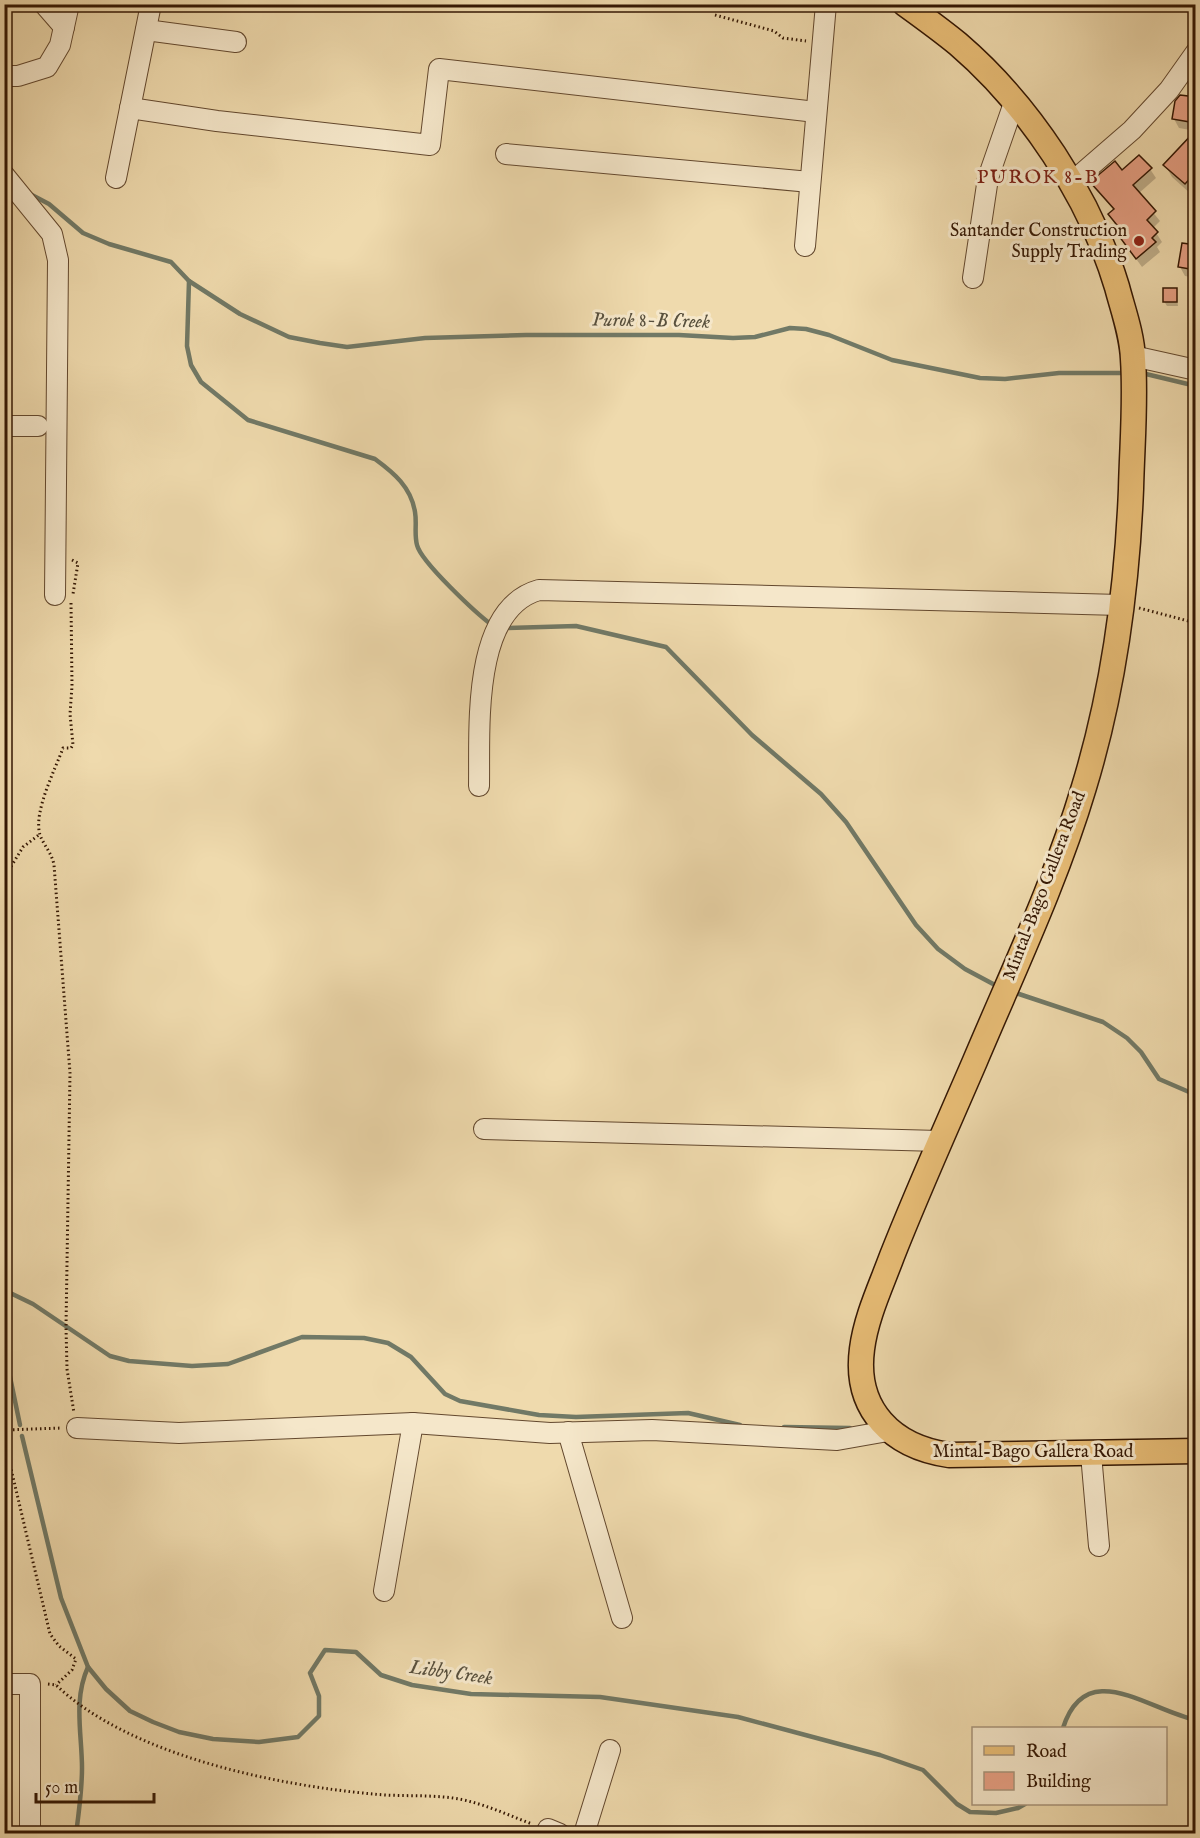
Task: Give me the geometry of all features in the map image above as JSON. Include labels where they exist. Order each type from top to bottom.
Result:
[{"type":"main road","name":"Mintal-Bago Gallera Road","points":[[905,4],[959,45],[1014,103],[1072,182],[1089,213],[1113,276],[1133,356],[1130,521],[1120,605],[1102,719],[1068,837],[882,1283],[862,1350],[864,1387],[877,1416],[888,1431],[904,1442],[925,1451],[949,1455],[1196,1451]]},
{"type":"street","points":[[44,4],[64,27]]},
{"type":"street","points":[[4,76],[18,76],[46,67],[60,45],[69,4]]},
{"type":"street","points":[[116,178],[151,4]]},
{"type":"street","points":[[805,246],[826,4]]},
{"type":"street","points":[[146,30],[237,42]]},
{"type":"street","points":[[1072,182],[1132,130],[1169,90],[1196,52]]},
{"type":"street","points":[[130,108],[249,125],[430,145],[439,69],[816,112]]},
{"type":"street","points":[[973,278],[988,178],[1014,103]]},
{"type":"street","points":[[506,154],[810,182]]},
{"type":"street","points":[[4,175],[52,234],[58,260],[55,595]]},
{"type":"street","points":[[1133,356],[1196,370]]},
{"type":"street","points":[[4,426],[38,426]]},
{"type":"street","points":[[479,786],[481,698],[493,635],[500,619],[524,594],[539,590],[1120,605]]},
{"type":"street","points":[[484,1129],[939,1142]]},
{"type":"street","points":[[384,1591],[413,1423]]},
{"type":"street","points":[[77,1428],[179,1433],[413,1423],[539,1433],[652,1430],[837,1440],[888,1431]]},
{"type":"street","points":[[568,1432],[622,1618]]},
{"type":"street","points":[[1091,1454],[1099,1546]]},
{"type":"street","points":[[4,1684],[30,1684],[30,1833]]},
{"type":"street","points":[[584,1833],[610,1750]]},
{"type":"path","points":[[715,15],[774,30],[783,38],[822,44]]},
{"type":"path","points":[[4,1430],[77,1428],[67,1369],[66,1327],[70,1073],[54,865],[51,853],[40,834],[44,800],[63,748],[70,748],[73,745],[69,714],[72,686],[69,614],[78,563],[68,559],[56,559]]},
{"type":"path","points":[[1148,609],[1196,623]]},
{"type":"path","points":[[4,878],[23,847],[40,834]]},
{"type":"path","points":[[4,1439],[51,1634],[59,1646],[76,1659],[72,1670],[56,1685],[78,1704],[140,1739],[252,1774],[291,1784],[479,1803],[554,1831]]},
{"type":"building","points":[[1180,95],[1196,97],[1196,123],[1172,119],[1175,101]]},
{"type":"building","points":[[1196,130],[1196,172],[1185,184],[1163,165]]},
{"type":"building","points":[[1139,155],[1152,168],[1133,185],[1156,211],[1147,220],[1158,232],[1152,238],[1156,242],[1136,259],[1113,228],[1117,225],[1108,214],[1114,209],[1090,182],[1115,161],[1122,170]]},
{"type":"building","points":[[1182,243],[1196,245],[1196,270],[1178,267]]},
{"type":"building","points":[[1163,288],[1177,288],[1177,302],[1163,302]]},
{"type":"waterway","name":"Purok 8-B Creek","points":[[30,194],[49,204],[83,233],[109,244],[171,262],[189,281],[240,314],[289,337],[320,343],[347,347],[425,338],[526,335],[679,335],[733,338],[755,337],[790,328],[806,329],[829,335],[892,360],[980,378],[1005,379],[1059,373],[1121,373]]},
{"type":"waterway","points":[[189,281],[187,346],[191,365],[201,382],[248,420],[375,459],[389,470],[401,481],[410,495],[416,516],[416,541],[421,553],[450,587],[492,625]]},
{"type":"waterway","name":"Purok 8-B Creek","points":[[1146,374],[1196,386]]},
{"type":"waterway","points":[[505,628],[576,626],[666,647],[752,735],[821,794],[846,822],[916,925],[938,949],[965,969],[995,985]]},
{"type":"waterway","points":[[1019,994],[1103,1022],[1127,1038],[1141,1052],[1159,1079],[1196,1095]]},
{"type":"waterway","points":[[4,1290],[33,1304],[110,1356],[129,1361],[192,1366],[228,1364],[302,1337],[364,1338],[388,1343],[411,1357],[445,1394],[460,1401],[539,1415],[576,1417],[688,1413],[740,1425]]},
{"type":"waterway","name":"Libby Creek","points":[[4,1348],[20,1425]]},
{"type":"waterway","points":[[784,1427],[850,1428]]},
{"type":"waterway","name":"Libby Creek","points":[[22,1436],[61,1598],[88,1667],[106,1689],[130,1711],[179,1732],[213,1739],[259,1742],[298,1737],[319,1716],[319,1696],[310,1673],[325,1650],[356,1652],[381,1675],[412,1685],[471,1694],[600,1697],[738,1717],[880,1755],[923,1770],[957,1804],[970,1812],[996,1813],[1023,1805]]},
{"type":"waterway","points":[[76,1834],[82,1776],[79,1717],[83,1679],[88,1667]]},
{"type":"waterway","name":"Libby Creek","points":[[1063,1727],[1073,1707],[1087,1695],[1103,1691],[1120,1693],[1196,1720]]},
{"type":"place","name":"Santander Construction Supply Trading","points":[[1139,241]]},
{"type":"district","name":"PUROK 8-B","points":[[1038,177]]}]
